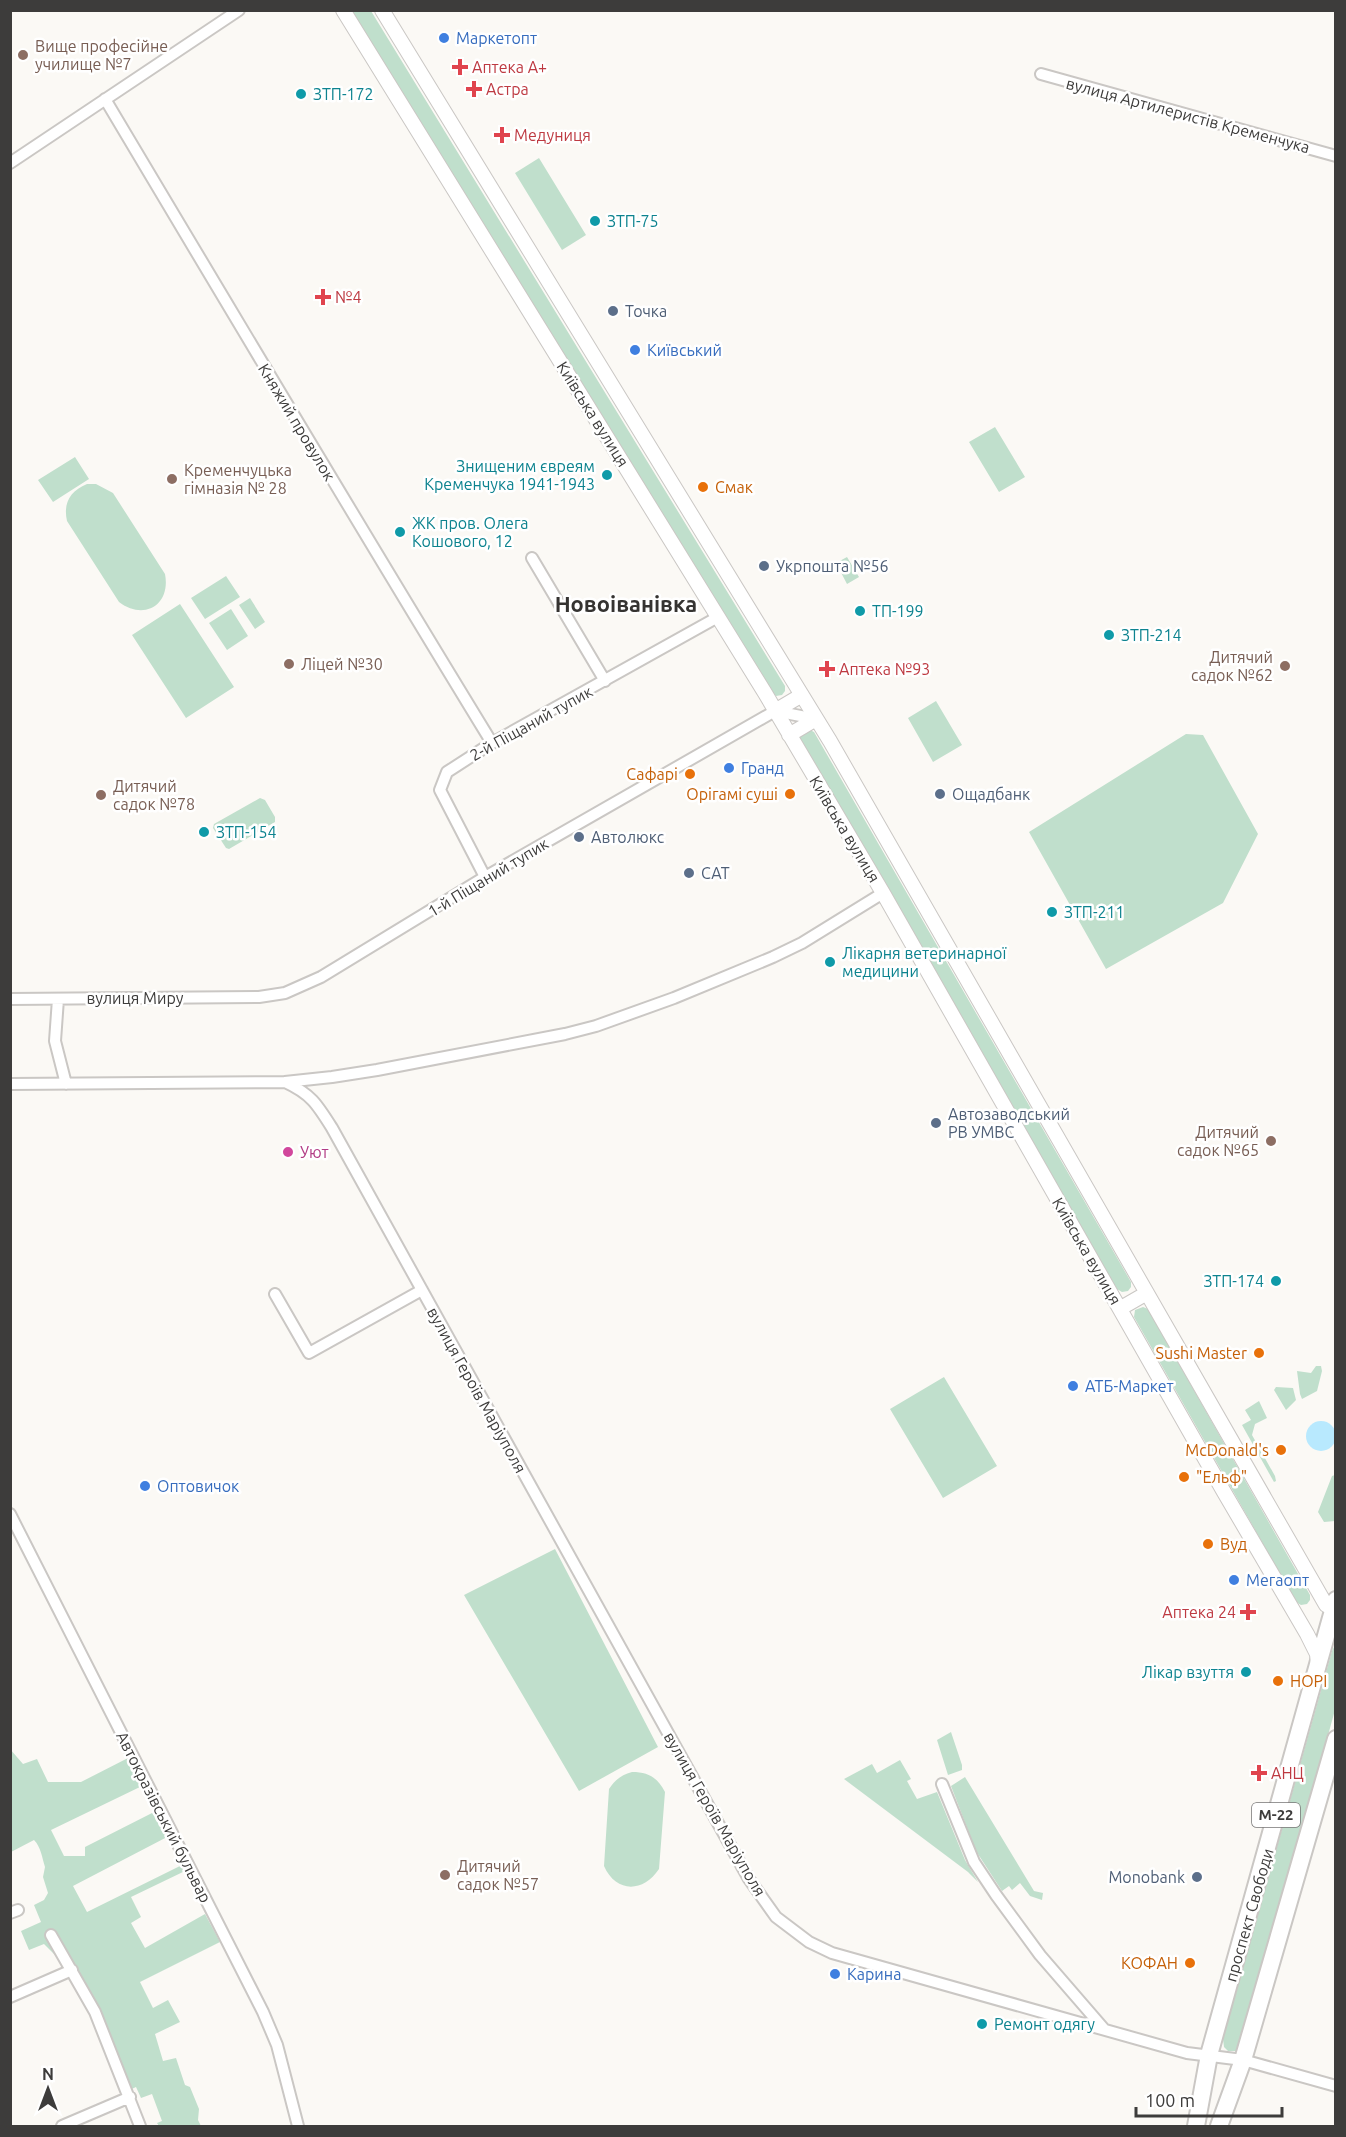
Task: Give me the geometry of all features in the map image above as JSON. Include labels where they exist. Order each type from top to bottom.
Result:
[{"type":"highway","name":"проспект Свободи","points":[[1196,2127],[1209,2055],[1335,1605]]},
{"type":"highway","name":"М-22","points":[[1219,2127],[1243,2060],[1335,1739]]},
{"type":"main road","name":"Київська вулиця","points":[[344,10],[775,711],[882,893],[1307,1634],[1317,1654],[1318,1664]]},
{"type":"main road","name":"Київська вулиця","points":[[382,10],[802,695],[876,819],[1326,1605],[1335,1605]]},
{"type":"main road","points":[[775,711],[802,695]]},
{"type":"main road","points":[[789,735],[816,719]]},
{"type":"main road","points":[[1121,1308],[1147,1293]]},
{"type":"street","points":[[10,163],[239,10]]},
{"type":"street","name":"вулиця Артилеристів Кременчука","points":[[1041,74],[1335,156]]},
{"type":"street","name":"Княжий провулок","points":[[105,99],[236,322],[492,743]]},
{"type":"street","points":[[532,558],[605,681]]},
{"type":"street","name":"2-й Піщаний тупик","points":[[485,877],[440,790],[447,772],[492,743],[718,617]]},
{"type":"street","points":[[775,711],[816,719]]},
{"type":"street","name":"1-й Піщаний тупик","points":[[259,997],[285,993],[321,977],[485,877],[775,711]]},
{"type":"street","points":[[10,1084],[285,1082],[377,1070],[565,1034],[596,1026],[674,998],[773,957],[802,943],[882,893]]},
{"type":"street","name":"вулиця Миру","points":[[10,999],[259,997]]},
{"type":"street","points":[[58,999],[55,1041],[66,1084]]},
{"type":"street","name":"вулиця Героїв Маріуполя","points":[[285,1082],[307,1093],[319,1107],[748,1880],[776,1917],[809,1942],[832,1953],[1187,2053],[1243,2060],[1335,2086]]},
{"type":"street","name":"вулиця Героїв Маріуполя","points":[[275,1294],[309,1353],[422,1290]]},
{"type":"street","name":"Автокразівський бульвар","points":[[10,1514],[262,2012],[277,2045],[298,2127]]},
{"type":"street","points":[[942,1784],[974,1862],[1040,1955],[1104,2029]]},
{"type":"street","points":[[51,1935],[95,2012],[140,2127]]},
{"type":"street","points":[[10,1997],[72,1970]]},
{"type":"street","points":[[62,2127],[130,2097]]},
{"type":"green space","points":[[352,11],[371,11],[785,686],[782,695],[776,696],[772,692]]},
{"type":"green space","points":[[539,158],[586,235],[562,250],[515,173]]},
{"type":"green space","points":[[995,427],[1025,477],[999,492],[969,442]]},
{"type":"green space","points":[[75,457],[89,479],[53,502],[38,480]]},
{"type":"green space","points":[[87,484],[96,484],[113,493],[165,574],[164,594],[154,607],[138,610],[128,608],[119,602],[67,521],[66,509],[69,498],[76,490]]},
{"type":"green space","points":[[847,557],[859,577],[847,584],[836,563]]},
{"type":"green space","points":[[226,576],[240,597],[205,619],[191,598]]},
{"type":"green space","points":[[250,598],[265,622],[255,629],[239,605]]},
{"type":"green space","points":[[180,604],[234,687],[186,718],[132,635]]},
{"type":"green space","points":[[231,609],[248,636],[227,650],[209,623]]},
{"type":"green space","points":[[936,701],[962,745],[933,762],[908,718]]},
{"type":"green space","points":[[808,729],[814,732],[1131,1282],[1128,1291],[1122,1292],[1117,1289],[799,739],[799,736]]},
{"type":"green space","points":[[1186,734],[1203,735],[1258,834],[1223,903],[1106,969],[1029,832]]},
{"type":"green space","points":[[260,798],[265,800],[275,817],[275,822],[229,849],[226,848],[213,828],[214,824]]},
{"type":"green space","points":[[1143,1307],[1148,1309],[1310,1595],[1307,1604],[1301,1605],[1296,1602],[1134,1317],[1135,1310]]},
{"type":"green space","points":[[1316,1366],[1321,1366],[1322,1371],[1317,1391],[1302,1399],[1297,1371],[1311,1373]]},
{"type":"green space","points":[[944,1377],[997,1466],[943,1498],[890,1409]]},
{"type":"green space","points":[[1276,1387],[1293,1388],[1296,1400],[1286,1410],[1274,1390]]},
{"type":"green space","points":[[1259,1401],[1267,1418],[1255,1424],[1252,1435],[1275,1476],[1276,1481],[1274,1482],[1242,1425],[1251,1420],[1245,1410]]},
{"type":"green space","points":[[1335,1475],[1335,1521],[1324,1522],[1318,1512],[1332,1476]]},
{"type":"green space","points":[[555,1549],[658,1747],[579,1791],[464,1595]]},
{"type":"green space","points":[[1335,1645],[1335,1710],[1243,2042],[1237,2051],[1228,2051],[1224,2047],[1223,2039]]},
{"type":"green space","points":[[951,1732],[962,1770],[948,1775],[937,1740]]},
{"type":"green space","points":[[10,1749],[23,1764],[37,1759],[48,1782],[81,1782],[128,1758],[142,1786],[51,1830],[64,1856],[85,1856],[85,1847],[156,1811],[169,1836],[73,1886],[87,1912],[182,1865],[185,1871],[131,1897],[141,1917],[131,1923],[145,1948],[205,1914],[220,1942],[140,1982],[153,2008],[168,2000],[180,2022],[155,2034],[163,2061],[176,2058],[185,2085],[190,2087],[199,2109],[198,2120],[201,2126],[159,2126],[157,2123],[162,2121],[152,2094],[141,2098],[136,2087],[123,2093],[89,2007],[63,1963],[44,1944],[29,1950],[21,1931],[41,1922],[34,1905],[44,1900],[48,1893],[43,1877],[45,1867],[40,1849],[34,1840],[11,1852]]},
{"type":"green space","points":[[900,1760],[911,1779],[907,1781],[917,1799],[937,1792],[965,1860],[978,1882],[968,1872],[844,1779],[872,1764],[877,1773]]},
{"type":"green space","points":[[632,1772],[652,1776],[665,1792],[659,1869],[645,1882],[630,1887],[615,1881],[604,1866],[609,1789],[619,1778]]},
{"type":"green space","points":[[965,1777],[1034,1891],[1043,1893],[1042,1900],[1030,1896],[1020,1883],[1012,1890],[1009,1886],[1002,1891],[976,1851],[951,1786]]},
{"type":"water","points":[[1321,1421],[1332,1425],[1336,1436],[1332,1447],[1321,1451],[1310,1447],[1306,1436],[1310,1425]]},
{"type":"place","name":"Маркетопт","points":[[444,38]]},
{"type":"place","name":"Вище професійне училище №7","points":[[23,55]]},
{"type":"place","name":"Аптека А+","points":[[460,67]]},
{"type":"place","name":"Астра","points":[[474,89]]},
{"type":"place","name":"ЗТП-172","points":[[301,94]]},
{"type":"place","name":"Медуниця","points":[[502,135]]},
{"type":"place","name":"ЗТП-75","points":[[595,221]]},
{"type":"place","name":"№4","points":[[323,297]]},
{"type":"place","name":"Точка","points":[[613,311]]},
{"type":"place","name":"Київський","points":[[635,350]]},
{"type":"place","name":"Знищеним євреям Кременчука 1941-1943","points":[[607,475]]},
{"type":"place","name":"Кременчуцька гімназія № 28","points":[[172,479]]},
{"type":"place","name":"Смак","points":[[703,487]]},
{"type":"place","name":"ЖК пров. Олега Кошового, 12","points":[[400,532]]},
{"type":"place","name":"Укрпошта №56","points":[[764,566]]},
{"type":"place","name":"ТП-199","points":[[860,611]]},
{"type":"place","name":"ЗТП-214","points":[[1109,635]]},
{"type":"place","name":"Ліцей №30","points":[[289,664]]},
{"type":"place","name":"Дитячий садок №62","points":[[1285,666]]},
{"type":"place","name":"Аптека №93","points":[[827,669]]},
{"type":"place","name":"Гранд","points":[[729,768]]},
{"type":"place","name":"Сафарі","points":[[690,774]]},
{"type":"place","name":"Орігамі суші","points":[[790,794]]},
{"type":"place","name":"Ощадбанк","points":[[940,794]]},
{"type":"place","name":"Дитячий садок №78","points":[[101,795]]},
{"type":"place","name":"ЗТП-154","points":[[204,832]]},
{"type":"place","name":"Автолюкс","points":[[579,837]]},
{"type":"place","name":"САТ","points":[[689,873]]},
{"type":"place","name":"ЗТП-211","points":[[1052,912]]},
{"type":"place","name":"Лікарня ветеринарної медицини","points":[[830,962]]},
{"type":"place","name":"Автозаводський РВ УМВС","points":[[936,1123]]},
{"type":"place","name":"Дитячий садок №65","points":[[1271,1141]]},
{"type":"place","name":"Уют","points":[[288,1152]]},
{"type":"place","name":"ЗТП-174","points":[[1276,1281]]},
{"type":"place","name":"Sushi Master","points":[[1259,1353]]},
{"type":"place","name":"АТБ-Маркет","points":[[1073,1386]]},
{"type":"place","name":"McDonald's","points":[[1281,1450]]},
{"type":"place","name":"\"Ельф\"","points":[[1184,1477]]},
{"type":"place","name":"Оптовичок","points":[[145,1486]]},
{"type":"place","name":"Вуд","points":[[1208,1544]]},
{"type":"place","name":"Мегаопт","points":[[1234,1580]]},
{"type":"place","name":"Аптека 24","points":[[1248,1612]]},
{"type":"place","name":"Лікар взуття","points":[[1246,1672]]},
{"type":"place","name":"НОРІ","points":[[1278,1681]]},
{"type":"place","name":"АНЦ","points":[[1259,1773]]},
{"type":"place","name":"Дитячий садок №57","points":[[445,1875]]},
{"type":"place","name":"Monobank","points":[[1197,1877]]},
{"type":"place","name":"КОФАН","points":[[1190,1963]]},
{"type":"place","name":"Карина","points":[[835,1974]]},
{"type":"place","name":"Ремонт одягу","points":[[982,2024]]},
{"type":"district","name":"Новоіванівка","points":[[626,604]]}]
